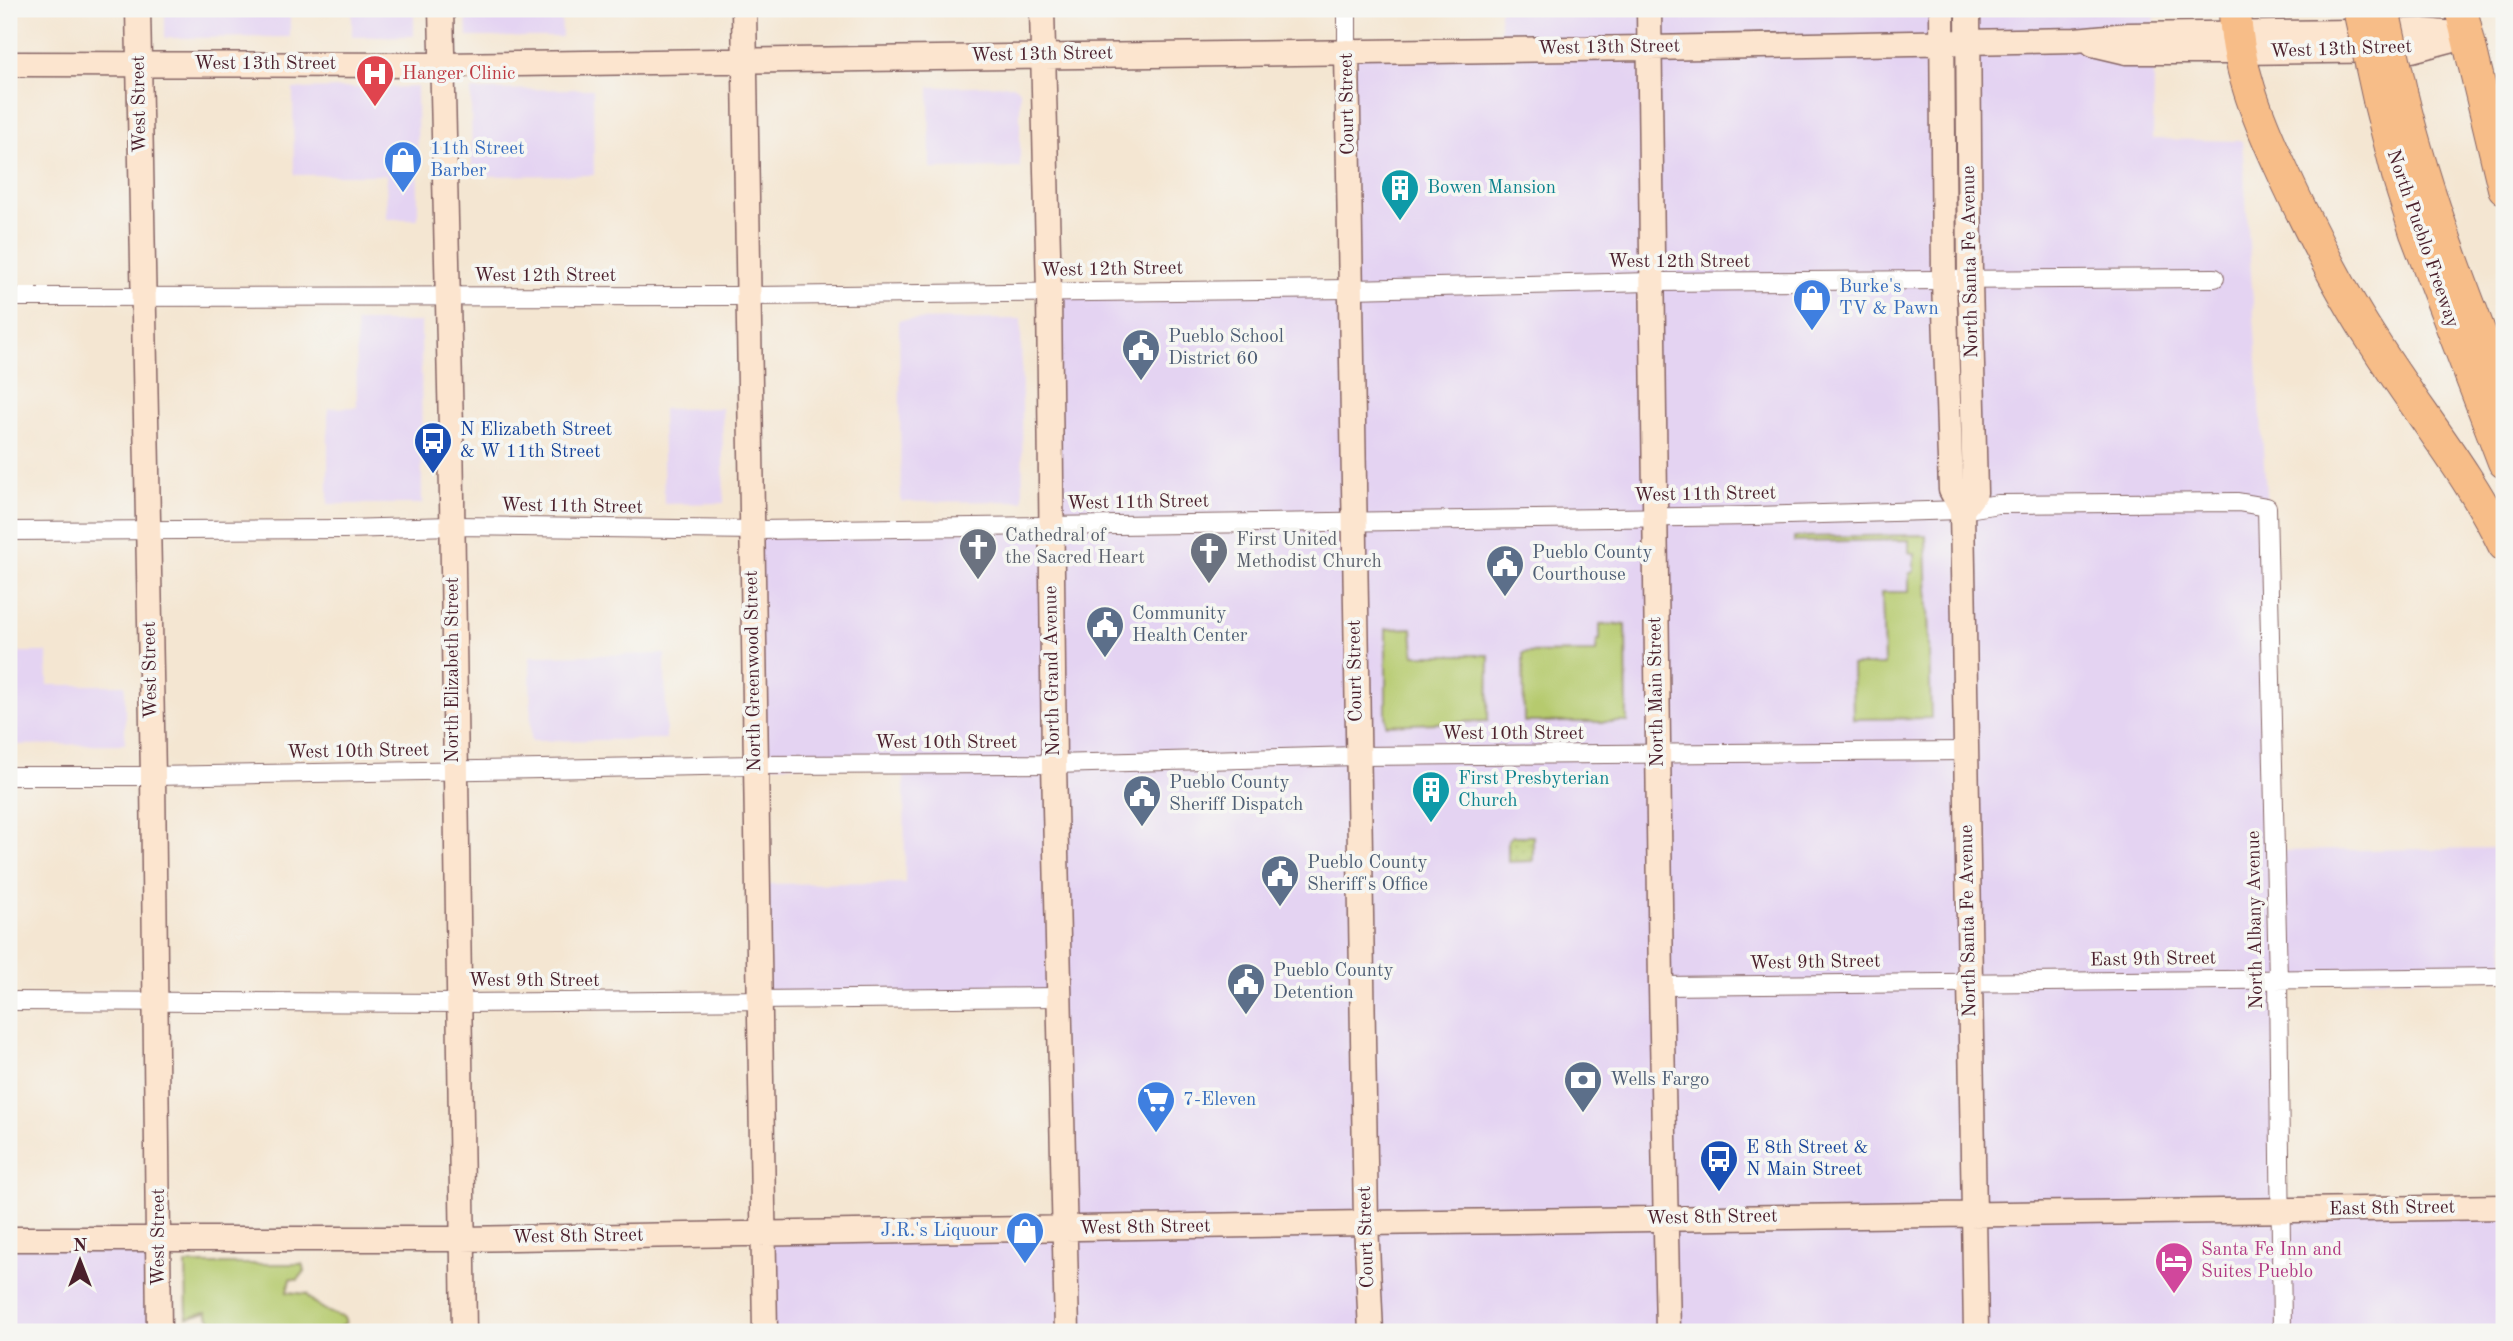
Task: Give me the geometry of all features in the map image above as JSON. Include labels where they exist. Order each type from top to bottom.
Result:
[{"type":"highway","name":"North Pueblo Freeway","points":[[2359,9],[2390,98],[2415,151],[2449,253],[2504,395]]},
{"type":"highway","name":"North Pueblo Freeway","points":[[2383,9],[2400,183],[2416,233],[2504,463]]},
{"type":"highway","points":[[2464,22],[2504,188]]},
{"type":"highway","points":[[2236,32],[2243,70],[2268,138],[2301,213],[2375,345],[2466,476],[2504,545]]},
{"type":"street","name":"West Street","points":[[138,9],[153,776],[159,1332]]},
{"type":"street","name":"North Elizabeth Street","points":[[441,9],[464,1332]]},
{"type":"street","name":"North Greenwood Street","points":[[744,9],[765,1332]]},
{"type":"street","name":"North Grand Avenue","points":[[1042,9],[1049,292],[1054,764],[1067,1332]]},
{"type":"street","name":"Court Street","points":[[1346,9],[1357,756],[1366,1223],[1371,1332]]},
{"type":"street","name":"North Main Street","points":[[1648,9],[1668,1332]]},
{"type":"street","name":"North Santa Fe Avenue","points":[[1942,9],[1944,281],[1951,490],[1962,510],[1976,1332]]},
{"type":"street","name":"North Santa Fe Avenue","points":[[1962,510],[1975,493],[1968,9]]},
{"type":"street","name":"West 13th Street","points":[[9,64],[443,65],[1648,48],[2076,40],[2128,35],[2236,32],[2423,31],[2464,22]]},
{"type":"street","name":"West 12th Street","points":[[9,297],[748,296],[1350,289],[1651,282],[2215,278]]},
{"type":"street","name":"West 11th Street","points":[[9,531],[452,526],[751,530],[1654,517],[1962,510],[2022,503],[2238,502],[2267,507]]},
{"type":"street","name":"North Albany Avenue","points":[[2267,507],[2278,980],[2281,1332]]},
{"type":"street","name":"West 10th Street","points":[[9,776],[454,772],[755,765],[1054,764],[1357,756],[1967,751]]},
{"type":"street","name":"East 9th Street","points":[[1969,983],[2504,977]]},
{"type":"street","name":"West 9th Street","points":[[1661,986],[1969,983]]},
{"type":"street","name":"West 9th Street","points":[[9,1001],[460,1003],[1060,997]]},
{"type":"street","name":"East 8th Street","points":[[2280,1211],[2504,1207]]},
{"type":"street","name":"West 8th Street","points":[[9,1240],[462,1239],[2280,1211]]},
{"type":"shaded area","points":[[165,9],[290,9],[290,37],[165,38]]},
{"type":"shaded area","points":[[352,9],[414,9],[414,36],[352,37]]},
{"type":"shaded area","points":[[466,9],[561,9],[562,37],[467,37]]},
{"type":"shaded area","points":[[1500,9],[2155,9],[2153,139],[2242,141],[2267,507],[2276,851],[2504,848],[2504,977],[2279,980],[2280,1210],[2504,1207],[2504,1332],[765,1332],[762,1234],[1063,1229],[1060,997],[758,1001],[757,884],[905,883],[904,765],[755,765],[751,530],[1050,526],[1049,292],[1350,289],[1347,52],[1500,49]]},
{"type":"shaded area","points":[[1013,85],[1020,91],[1020,168],[930,169],[929,87]]},
{"type":"shaded area","points":[[417,87],[418,219],[387,219],[386,175],[294,175],[293,89]]},
{"type":"shaded area","points":[[593,89],[594,175],[472,176],[471,90]]},
{"type":"shaded area","points":[[1021,319],[1023,501],[901,502],[899,320]]},
{"type":"shaded area","points":[[356,322],[421,322],[422,504],[328,504],[328,408],[357,407]]},
{"type":"shaded area","points":[[722,408],[724,503],[664,504],[662,409]]},
{"type":"shaded area","points":[[9,652],[47,652],[48,685],[125,685],[125,744],[9,745]]},
{"type":"shaded area","points":[[665,654],[666,739],[531,741],[530,656]]},
{"type":"shaded area","points":[[9,1240],[159,1240],[159,1332],[9,1332]]},
{"type":"green space","points":[[1926,535],[1931,718],[1853,719],[1852,665],[1884,665],[1882,592],[1909,592],[1909,574],[1914,571],[1914,554],[1909,552],[1909,540],[1794,542],[1794,537]]},
{"type":"green space","points":[[1626,624],[1627,722],[1524,722],[1523,653],[1596,652],[1597,640],[1600,640],[1600,625]]},
{"type":"green space","points":[[1412,628],[1414,655],[1489,655],[1488,721],[1386,725],[1386,629]]},
{"type":"green space","points":[[1512,836],[1533,836],[1533,861],[1508,862],[1508,840]]},
{"type":"green space","points":[[186,1264],[302,1264],[305,1271],[298,1280],[290,1279],[287,1292],[307,1294],[323,1308],[344,1317],[346,1323],[331,1332],[242,1332],[235,1324],[214,1326],[206,1312],[187,1318]]},
{"type":"place","name":"Hanger Clinic","points":[[375,108]]},
{"type":"place","name":"11th Street Barber","points":[[403,194]]},
{"type":"place","name":"Bowen Mansion","points":[[1400,222]]},
{"type":"place","name":"Burke's TV & Pawn","points":[[1812,332]]},
{"type":"place","name":"Pueblo School District 60","points":[[1141,382]]},
{"type":"place","name":"N Elizabeth Street & W 11th Street","points":[[433,475]]},
{"type":"place","name":"Cathedral of the Sacred Heart","points":[[978,581]]},
{"type":"place","name":"First United Methodist Church","points":[[1209,585]]},
{"type":"place","name":"Pueblo County Courthouse","points":[[1505,598]]},
{"type":"place","name":"Community Health Center","points":[[1105,659]]},
{"type":"place","name":"First Presbyterian Church","points":[[1431,824]]},
{"type":"place","name":"Pueblo County Sheriff Dispatch","points":[[1142,828]]},
{"type":"place","name":"Pueblo County Sheriff's Office","points":[[1280,908]]},
{"type":"place","name":"Pueblo County Detention","points":[[1246,1016]]},
{"type":"place","name":"Wells Fargo","points":[[1583,1114]]},
{"type":"place","name":"7-Eleven","points":[[1156,1134]]},
{"type":"place","name":"E 8th Street & N Main Street","points":[[1719,1193]]},
{"type":"place","name":"J.R.'s Liquour","points":[[1025,1265]]},
{"type":"place","name":"Santa Fe Inn and Suites Pueblo","points":[[2174,1295]]}]
